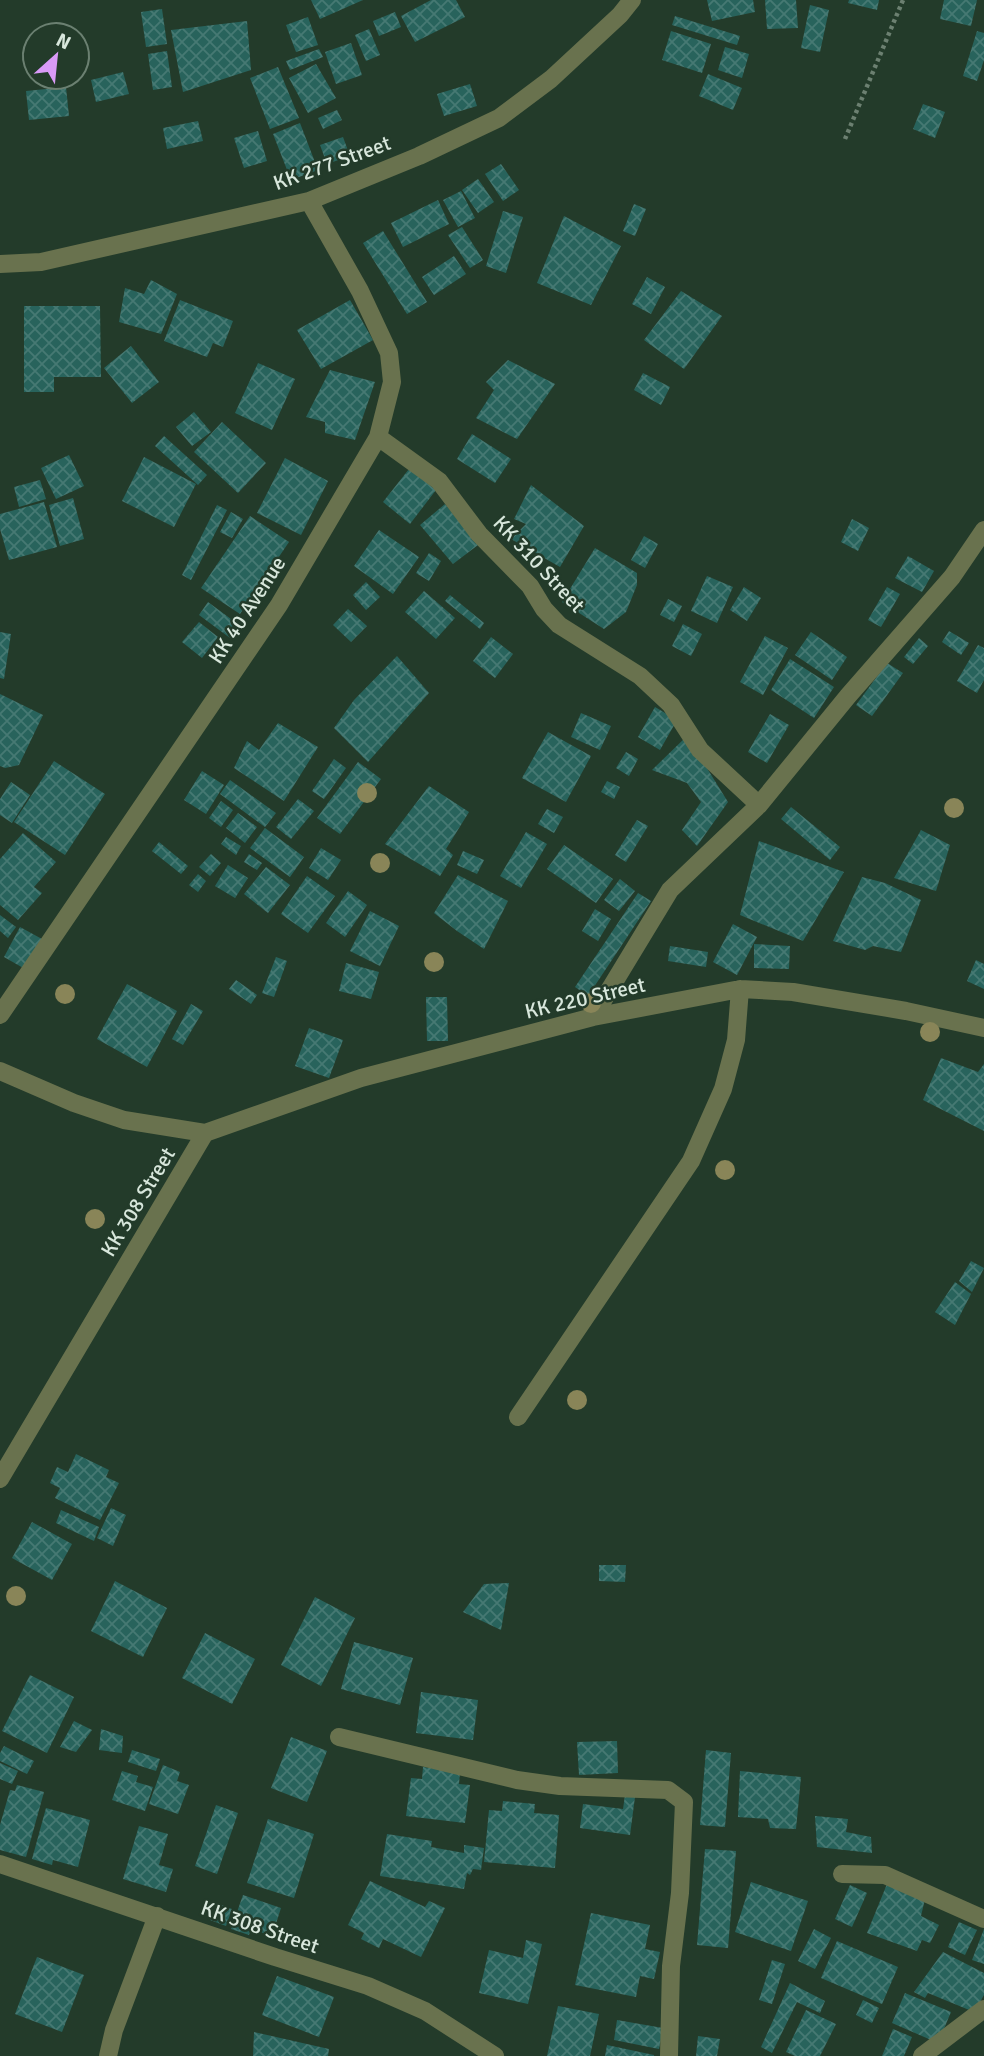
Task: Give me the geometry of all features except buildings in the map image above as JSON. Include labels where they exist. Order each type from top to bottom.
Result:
[{"type":"street","name":"KK 277 Street","points":[[0,264],[41,262],[309,201],[419,156],[499,118],[551,79],[620,15],[632,0]]},
{"type":"street","name":"KK 40 Avenue","points":[[0,1015],[279,605],[378,437],[393,382],[389,353],[360,291],[309,201]]},
{"type":"street","name":"KK 310 Street","points":[[378,437],[439,481],[479,534],[530,586],[544,609],[559,625],[640,676],[671,705],[700,750],[759,805]]},
{"type":"street","points":[[593,1017],[670,890],[759,805],[848,696],[952,577],[984,530]]},
{"type":"street","points":[[519,1417],[691,1161],[723,1089],[736,1040],[740,989]]},
{"type":"street","name":"KK 220 Street","points":[[205,1133],[361,1078],[593,1017],[740,989],[793,992],[906,1011],[984,1028]]},
{"type":"street","name":"KK 308 Street","points":[[0,1071],[74,1103],[124,1120],[205,1133],[0,1479]]},
{"type":"street","points":[[339,1737],[517,1780],[560,1786],[668,1790],[684,1802],[680,1894],[671,1966],[669,2056]]},
{"type":"street","name":"KK 308 Street","points":[[0,1864],[368,1986],[425,2011],[495,2056]]},
{"type":"street","points":[[842,1874],[885,1875],[984,1919]]},
{"type":"street","points":[[108,2056],[114,2030],[157,1916]]},
{"type":"street","points":[[922,2056],[984,2010]]},
{"type":"path","points":[[845,139],[903,0]]}]
